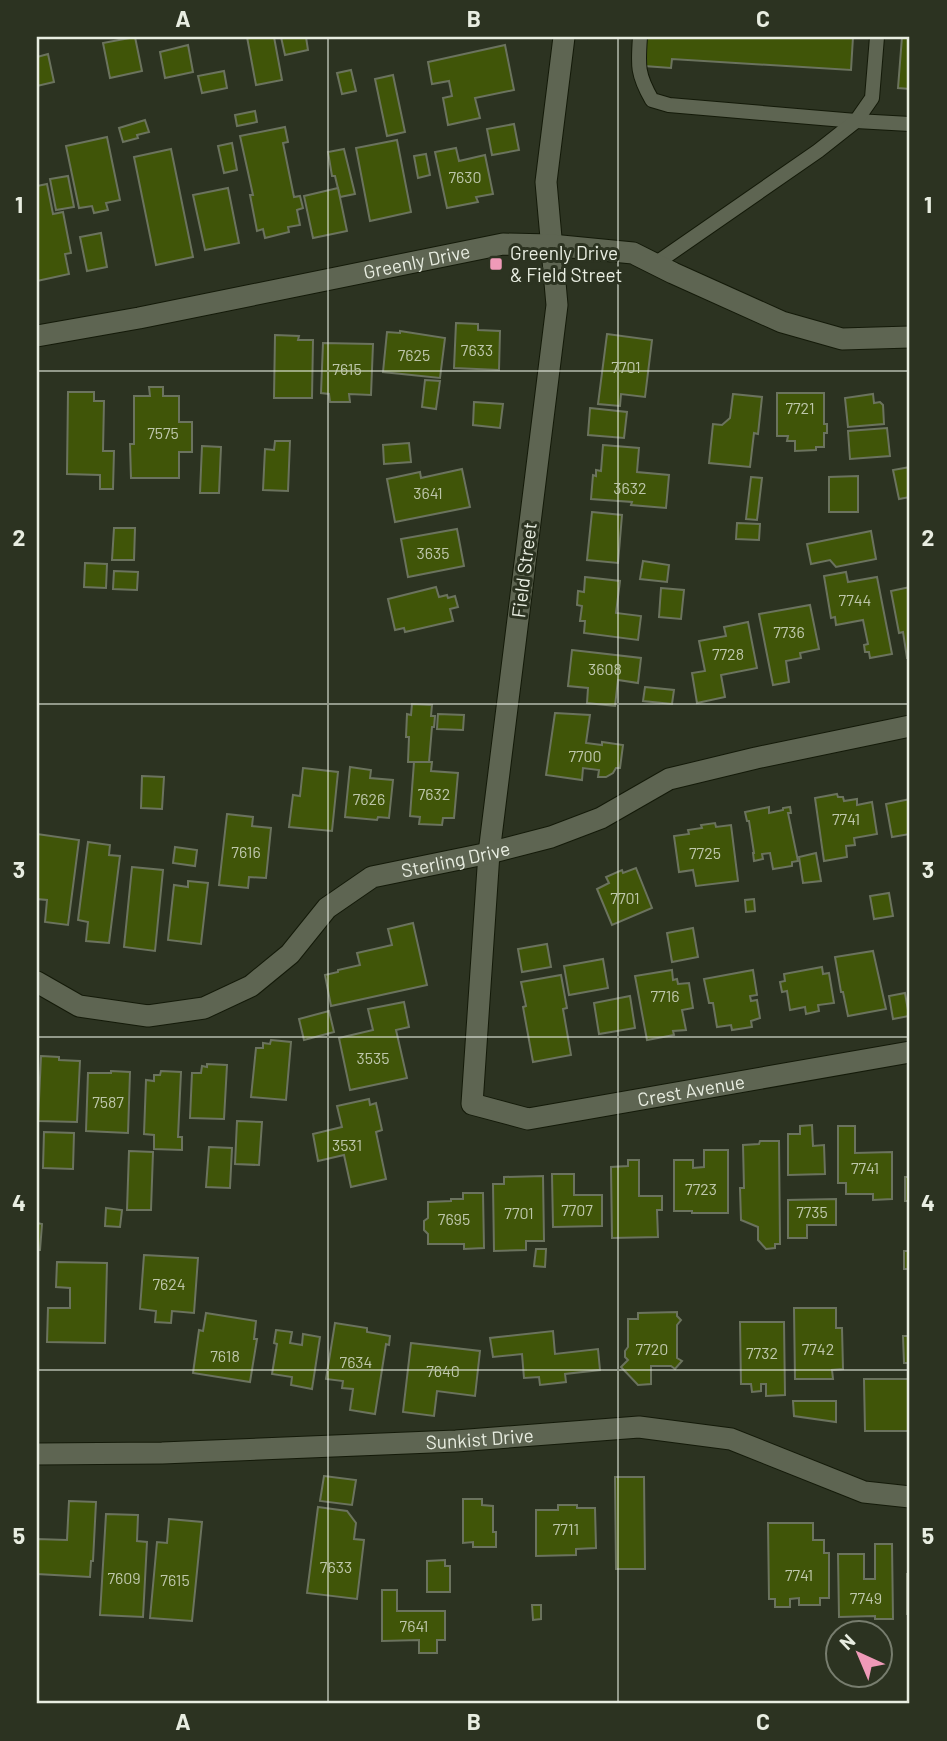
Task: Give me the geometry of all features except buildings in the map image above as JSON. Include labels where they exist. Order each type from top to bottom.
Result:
[{"type":"street","name":"Field Street","points":[[472,1104],[489,853],[557,305],[546,183],[564,37]]},
{"type":"street","name":"Greenly Drive","points":[[37,336],[503,244],[551,245],[634,253],[782,322],[842,339],[910,337]]},
{"type":"street","name":"Sterling Drive","points":[[37,982],[79,1006],[148,1016],[204,1008],[251,986],[290,954],[327,908],[372,877],[551,837],[601,818],[669,779],[910,726]]},
{"type":"street","name":"Crest Avenue","points":[[472,1104],[528,1119],[910,1052]]},
{"type":"street","name":"Sunkist Drive","points":[[37,1454],[162,1453],[456,1441],[639,1427],[731,1439],[864,1492],[910,1497]]},
{"type":"lane","points":[[640,37],[638,62],[641,82],[652,100],[669,105],[910,124]]},
{"type":"lane","points":[[655,264],[818,151],[856,121],[872,98],[877,37]]},
{"type":"place","name":"Greenly Drive & Field Street","points":[[496,264]]}]
